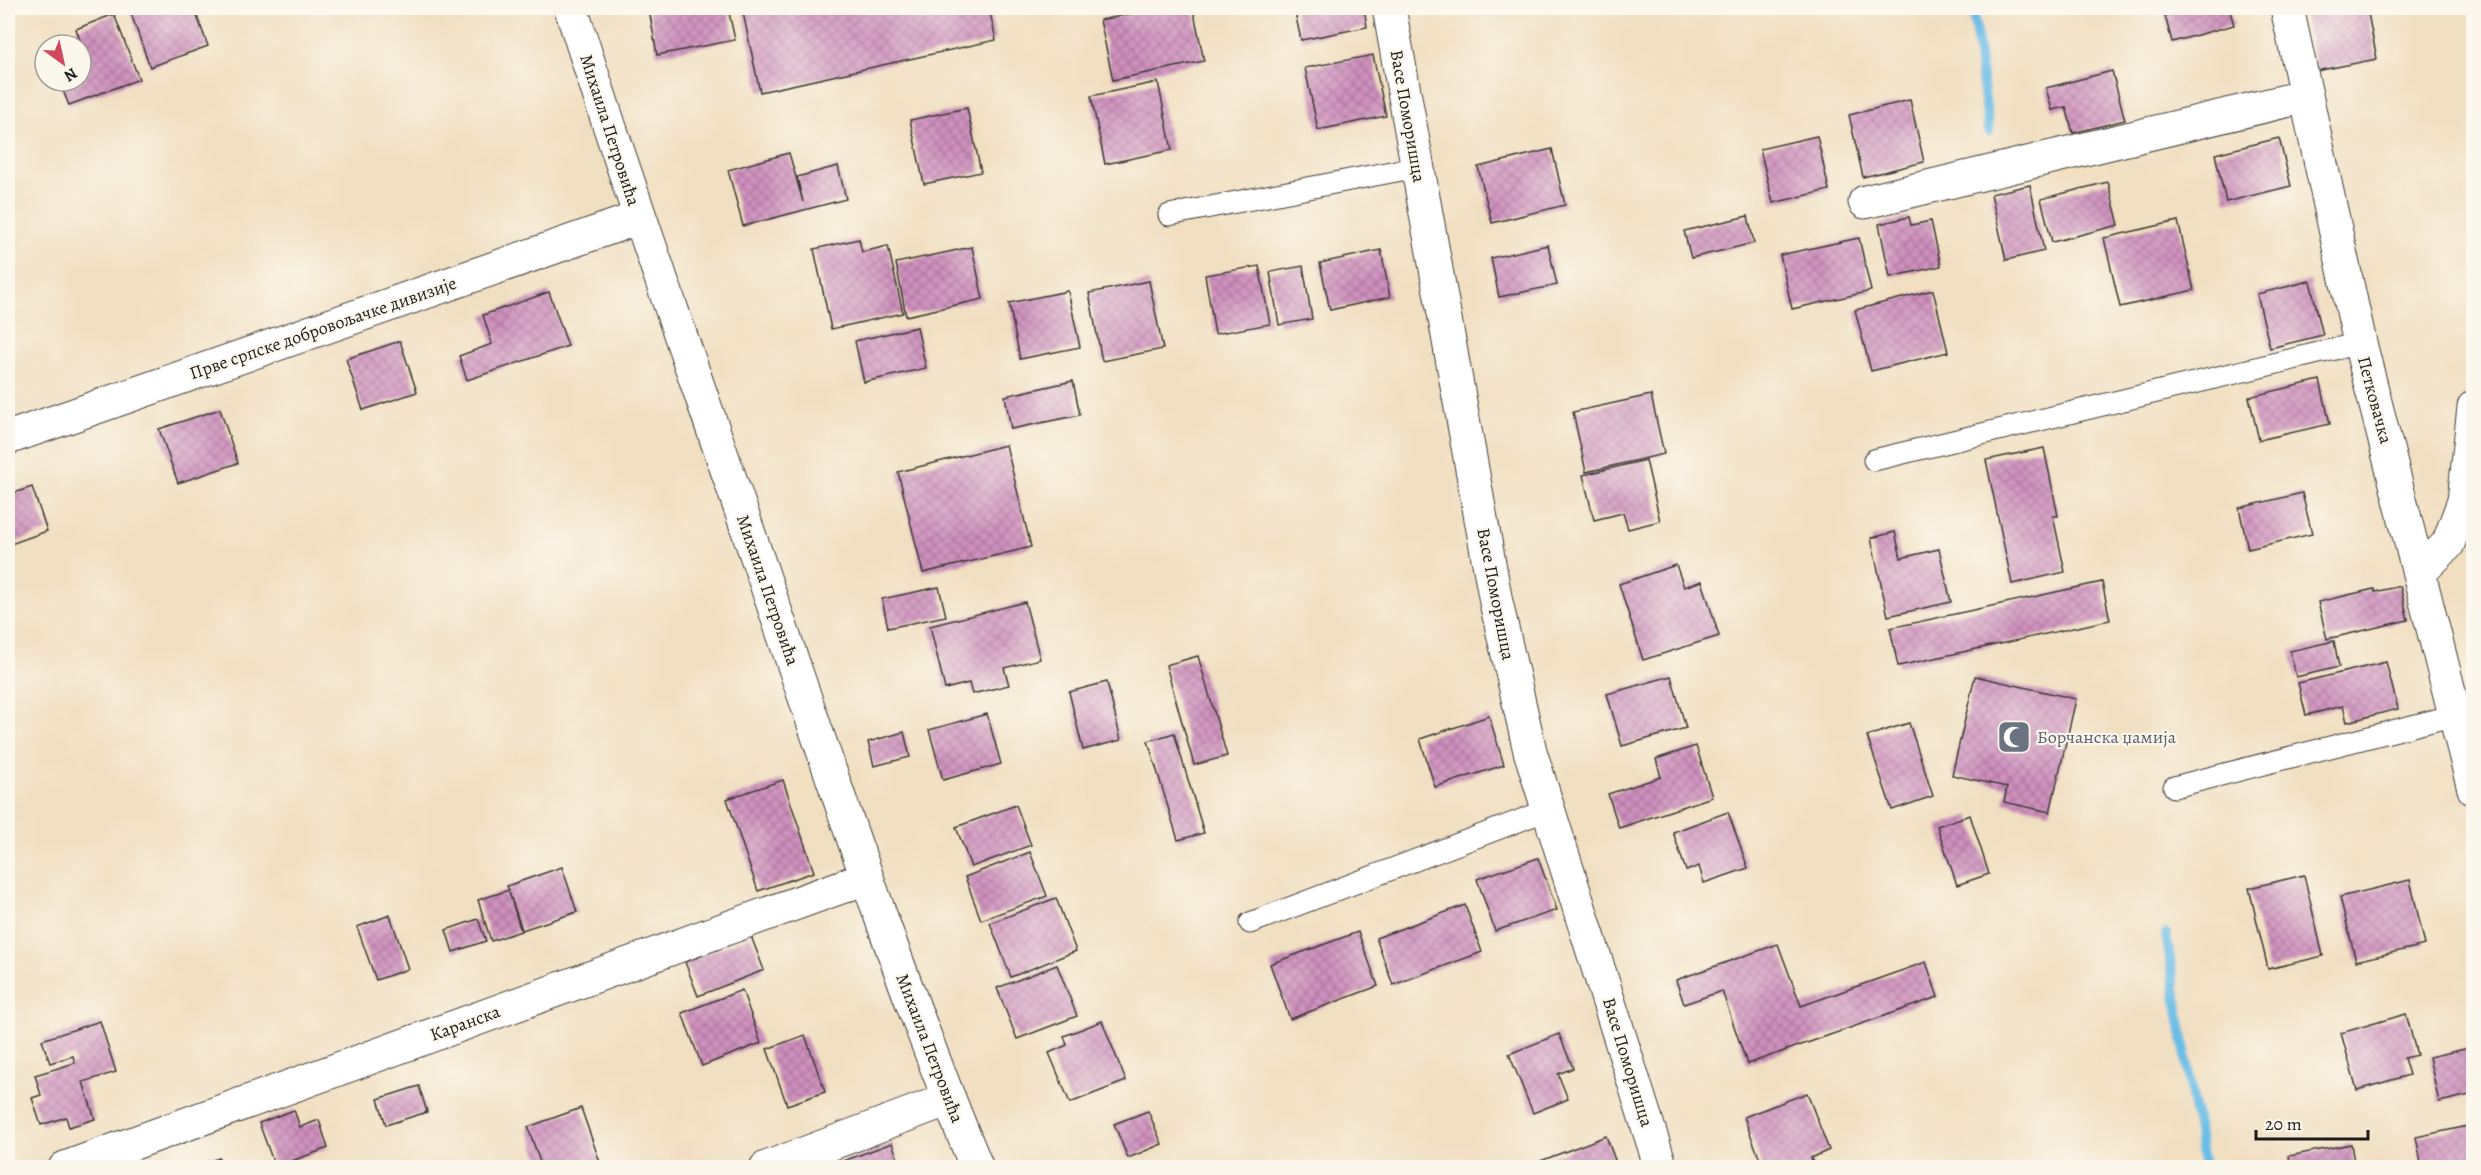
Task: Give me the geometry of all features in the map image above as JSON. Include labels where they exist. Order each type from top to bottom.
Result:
[{"type":"street","name":"Михаила Петровића","points":[[571,8],[638,218],[866,878],[977,1167]]},
{"type":"street","name":"Васе Поморишца","points":[[1389,8],[1496,602],[1530,751],[1661,1167]]},
{"type":"street","name":"Петковачка","points":[[2287,8],[2360,343],[2474,789]]},
{"type":"street","points":[[1866,202],[2306,96]]},
{"type":"street","name":"Прве српске добровољачке дивизије","points":[[8,438],[638,218]]},
{"type":"street","points":[[2420,572],[2448,544],[2464,501],[2474,407]]},
{"type":"street","name":"Каранска","points":[[65,1167],[866,878]]},
{"type":"street","points":[[766,1167],[949,1099]]},
{"type":"lane","points":[[1169,215],[1417,167]]},
{"type":"lane","points":[[1875,460],[2360,343]]},
{"type":"lane","points":[[2174,787],[2455,714]]},
{"type":"lane","points":[[1250,923],[1550,809]]},
{"type":"building","points":[[129,8],[194,8],[208,46],[150,67]]},
{"type":"building","points":[[728,8],[735,40],[657,55],[649,9]]},
{"type":"building","points":[[742,8],[989,8],[996,40],[760,92]]},
{"type":"building","points":[[1162,8],[1193,8],[1204,61],[1113,80],[1100,20]]},
{"type":"building","points":[[1294,8],[1364,8],[1367,27],[1301,40]]},
{"type":"building","points":[[2163,8],[2229,8],[2234,25],[2172,42]]},
{"type":"building","points":[[2303,8],[2367,8],[2377,59],[2316,71]]},
{"type":"building","points":[[114,14],[139,79],[69,105],[64,93],[93,93],[93,33],[77,33],[76,29]]},
{"type":"building","points":[[1373,55],[1386,116],[1318,130],[1305,68]]},
{"type":"building","points":[[2112,71],[2125,120],[2073,133],[2066,107],[2052,110],[2046,88]]},
{"type":"building","points":[[1158,82],[1172,150],[1105,164],[1091,96]]},
{"type":"building","points":[[1910,100],[1924,162],[1863,177],[1849,115]]},
{"type":"building","points":[[967,108],[981,172],[924,184],[910,120]]},
{"type":"building","points":[[1817,136],[1829,190],[1773,203],[1760,149]]},
{"type":"building","points":[[2279,138],[2291,186],[2226,202],[2215,154]]},
{"type":"building","points":[[1552,149],[1565,205],[1492,223],[1478,167]]},
{"type":"building","points":[[789,153],[803,202],[797,177],[838,166],[846,199],[743,226],[728,170]]},
{"type":"building","points":[[2108,182],[2119,225],[2052,242],[2041,199]]},
{"type":"building","points":[[2030,185],[2044,251],[2006,260],[1991,194]]},
{"type":"building","points":[[1748,216],[1754,243],[1691,258],[1684,231]]},
{"type":"building","points":[[1909,217],[1911,225],[1931,221],[1941,266],[1890,277],[1879,224]]},
{"type":"building","points":[[2178,221],[2194,290],[2120,307],[2104,238]]},
{"type":"building","points":[[1859,238],[1871,291],[1792,309],[1780,255]]},
{"type":"building","points":[[859,239],[862,252],[888,246],[903,313],[831,329],[814,249]]},
{"type":"building","points":[[1548,245],[1557,285],[1499,297],[1491,258]]},
{"type":"building","points":[[972,247],[983,299],[906,316],[896,263]]},
{"type":"building","points":[[1381,250],[1390,297],[1330,310],[1320,263]]},
{"type":"building","points":[[1259,266],[1270,324],[1215,334],[1205,275]]},
{"type":"building","points":[[1303,266],[1312,319],[1279,325],[1270,272]]},
{"type":"building","points":[[1149,281],[1163,349],[1102,361],[1089,293]]},
{"type":"building","points":[[2310,281],[2323,335],[2270,348],[2257,294]]},
{"type":"building","points":[[1933,290],[1948,352],[1871,371],[1855,310]]},
{"type":"building","points":[[1068,291],[1080,347],[1020,359],[1009,303]]},
{"type":"building","points":[[549,292],[568,346],[467,380],[459,356],[492,344],[483,315]]},
{"type":"building","points":[[917,327],[926,368],[864,382],[855,341]]},
{"type":"building","points":[[400,341],[417,392],[363,410],[346,359]]},
{"type":"building","points":[[2320,380],[2330,424],[2259,440],[2249,397]]},
{"type":"building","points":[[1073,381],[1080,415],[1011,429],[1005,396]]},
{"type":"building","points":[[1651,395],[1664,454],[1586,472],[1573,412]]},
{"type":"building","points":[[220,409],[238,463],[178,483],[159,429]]},
{"type":"building","points":[[1006,445],[1031,547],[923,573],[898,472]]},
{"type":"building","points":[[2044,448],[2058,516],[2053,516],[2065,572],[2012,584],[1986,460]]},
{"type":"building","points":[[1646,460],[1660,521],[1628,529],[1623,513],[1594,520],[1583,475]]},
{"type":"building","points":[[32,487],[47,531],[8,545],[8,495]]},
{"type":"building","points":[[2302,493],[2312,534],[2248,549],[2239,508]]},
{"type":"building","points":[[1895,532],[1901,558],[1939,549],[1951,602],[1888,616],[1871,538]]},
{"type":"building","points":[[1676,565],[1684,587],[1702,581],[1719,636],[1643,660],[1619,584]]},
{"type":"building","points":[[2102,582],[2110,620],[1898,666],[1890,628]]},
{"type":"building","points":[[2400,586],[2408,620],[2327,639],[2318,602],[2374,589],[2375,592]]},
{"type":"building","points":[[939,587],[946,616],[888,628],[882,599]]},
{"type":"building","points":[[1025,602],[1040,659],[1004,668],[1009,685],[972,694],[969,683],[945,689],[930,626]]},
{"type":"building","points":[[2334,641],[2339,667],[2296,677],[2290,651]]},
{"type":"building","points":[[1198,656],[1227,756],[1194,765],[1166,665]]},
{"type":"building","points":[[2386,662],[2398,709],[2347,722],[2343,706],[2306,715],[2298,683]]},
{"type":"building","points":[[1671,676],[1686,728],[1622,746],[1607,694]]},
{"type":"building","name":"Борчанска џамија","points":[[1975,676],[2076,699],[2050,812],[2004,802],[2007,787],[1952,775]]},
{"type":"building","points":[[1107,682],[1121,740],[1083,750],[1069,692]]},
{"type":"building","points":[[987,714],[1001,764],[943,780],[929,730]]},
{"type":"building","points":[[1489,716],[1504,765],[1435,787],[1420,739]]},
{"type":"building","points":[[1909,723],[1933,796],[1892,810],[1867,736]]},
{"type":"building","points":[[904,732],[910,757],[874,766],[868,742]]},
{"type":"building","points":[[1174,733],[1204,833],[1178,840],[1148,741]]},
{"type":"building","points":[[1696,746],[1712,797],[1619,828],[1608,794],[1661,777],[1656,759]]},
{"type":"building","points":[[783,780],[814,872],[758,891],[727,799]]},
{"type":"building","points":[[1016,805],[1031,845],[971,867],[956,827]]},
{"type":"building","points":[[1728,812],[1748,868],[1704,883],[1699,866],[1686,871],[1673,832]]},
{"type":"building","points":[[1970,815],[1989,874],[1957,885],[1937,826]]},
{"type":"building","points":[[1030,852],[1047,896],[981,920],[965,877]]},
{"type":"building","points":[[1538,858],[1557,910],[1495,931],[1477,879]]},
{"type":"building","points":[[562,867],[577,912],[522,930],[509,892],[521,931],[491,941],[478,900],[509,890],[507,886]]},
{"type":"building","points":[[2304,875],[2323,956],[2268,969],[2249,888]]},
{"type":"building","points":[[2410,880],[2425,945],[2356,961],[2340,897]]},
{"type":"building","points":[[1056,898],[1076,951],[1011,977],[990,923]]},
{"type":"building","points":[[1465,905],[1482,952],[1393,985],[1376,938]]},
{"type":"building","points":[[390,915],[408,969],[376,980],[357,927]]},
{"type":"building","points":[[478,919],[486,941],[453,952],[446,930]]},
{"type":"building","points":[[1358,932],[1378,986],[1290,1019],[1270,964]]},
{"type":"building","points":[[751,936],[764,970],[698,996],[685,962]]},
{"type":"building","points":[[1778,944],[1801,1006],[1926,962],[1938,997],[1747,1064],[1722,991],[1684,1004],[1676,980]]},
{"type":"building","points":[[1057,965],[1077,1016],[1017,1039],[997,988]]},
{"type":"building","points":[[742,990],[761,1043],[702,1066],[682,1013]]},
{"type":"building","points":[[2406,1014],[2417,1055],[2404,1058],[2409,1075],[2357,1090],[2341,1033]]},
{"type":"building","points":[[100,1021],[116,1072],[83,1082],[95,1119],[69,1127],[66,1117],[41,1125],[32,1098],[41,1095],[35,1075],[75,1063],[73,1056],[50,1063],[42,1040]]},
{"type":"building","points":[[1102,1021],[1126,1081],[1070,1103],[1049,1053],[1067,1045],[1064,1036]]},
{"type":"building","points":[[1559,1034],[1573,1068],[1558,1074],[1568,1099],[1533,1113],[1509,1054]]},
{"type":"building","points":[[805,1035],[825,1092],[787,1105],[767,1049]]},
{"type":"building","points":[[2474,1047],[2474,1094],[2439,1102],[2429,1057]]},
{"type":"building","points":[[419,1086],[427,1112],[386,1125],[378,1099]]},
{"type":"building","points":[[1807,1093],[1829,1150],[1811,1158],[1814,1168],[1763,1168],[1744,1117]]},
{"type":"building","points":[[581,1108],[602,1168],[542,1168],[528,1127]]},
{"type":"building","points":[[294,1110],[300,1127],[319,1120],[328,1148],[275,1167],[259,1123]]},
{"type":"building","points":[[1148,1111],[1162,1144],[1128,1158],[1114,1124]]},
{"type":"building","points":[[2473,1125],[2474,1168],[2422,1168],[2416,1137]]},
{"type":"building","points":[[1606,1136],[1618,1168],[1540,1168],[1538,1162]]},
{"type":"building","points":[[892,1143],[901,1168],[827,1168],[827,1167]]},
{"type":"building","points":[[2351,1144],[2355,1168],[2291,1168],[2289,1156]]},
{"type":"building","points":[[219,1158],[222,1168],[191,1168],[191,1167]]},
{"type":"waterway","points":[[1973,8],[1989,131]]},
{"type":"waterway","points":[[2166,934],[2204,1168]]},
{"type":"place","name":"Борчанска џамија","points":[[2014,737]]}]
